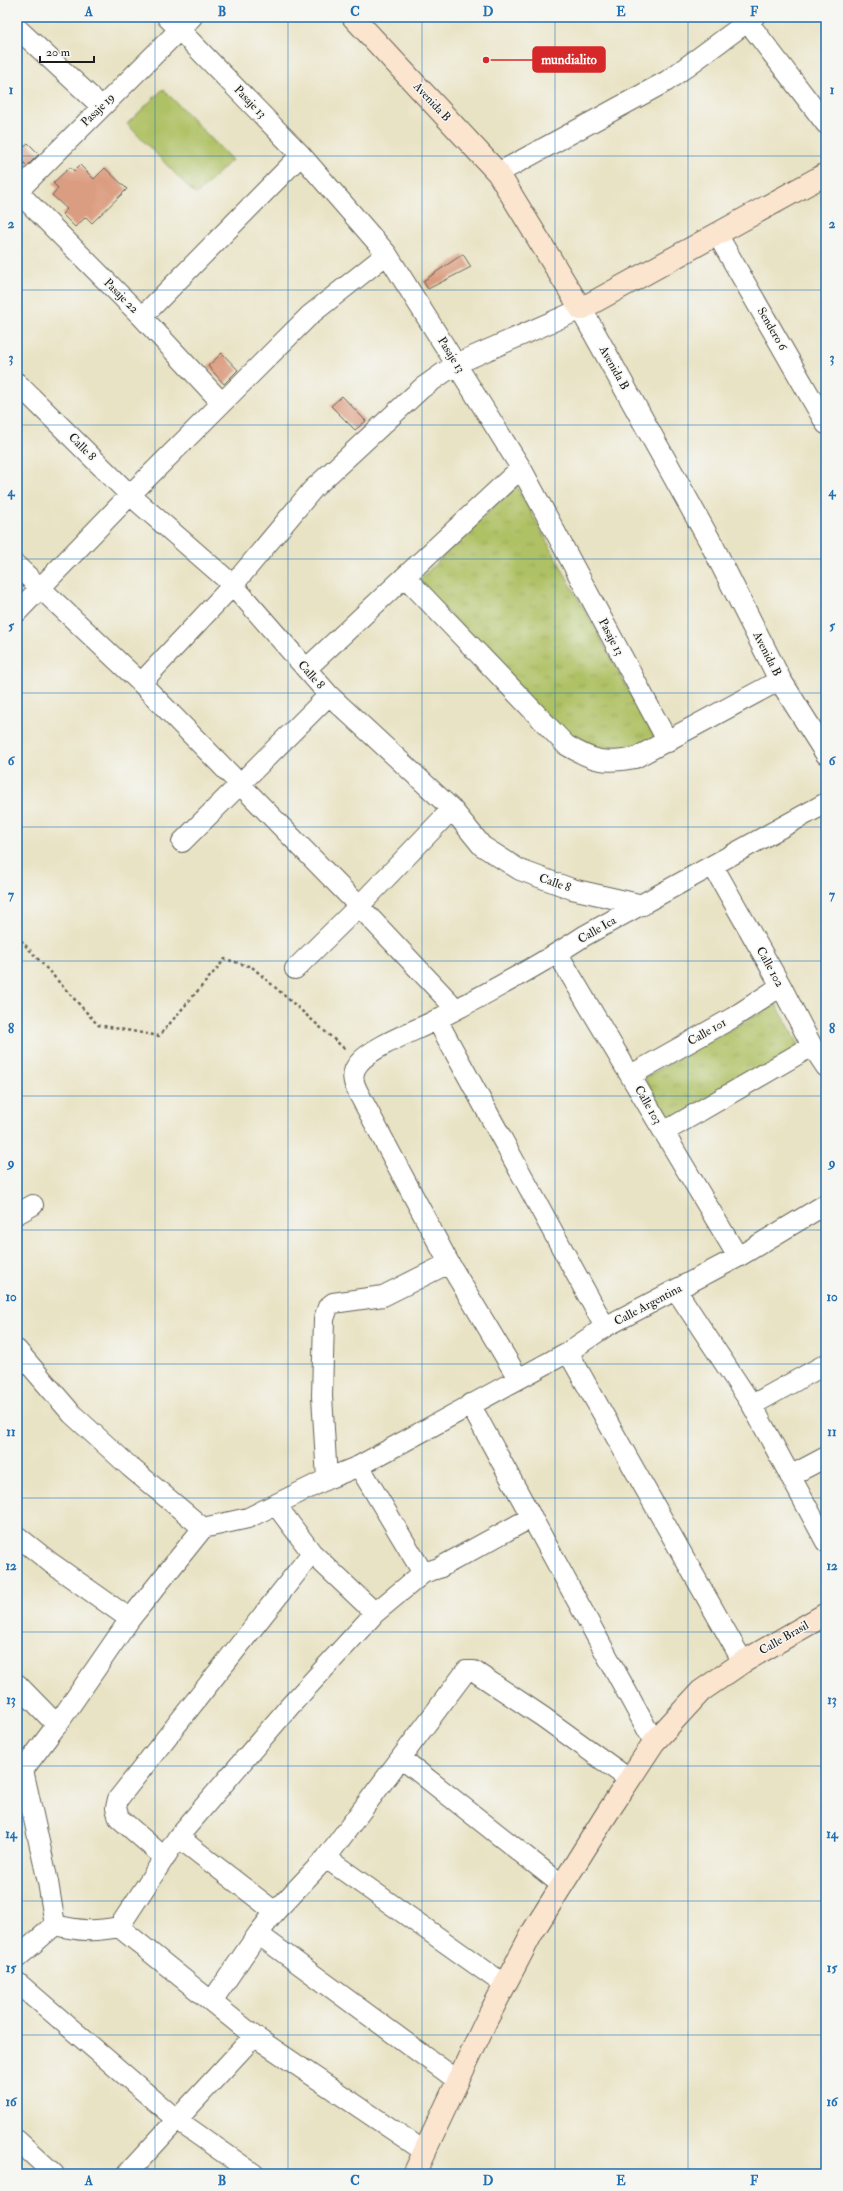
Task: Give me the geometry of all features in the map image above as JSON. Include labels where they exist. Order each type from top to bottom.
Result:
[{"type":"main road","name":"Avenida B","points":[[353,17],[498,173],[581,309]]},
{"type":"main road","points":[[581,309],[826,174]]},
{"type":"main road","name":"Calle Brasil","points":[[414,2174],[457,2080],[532,1933],[654,1742],[701,1692],[743,1662],[826,1614]]},
{"type":"street","points":[[498,173],[667,81],[751,20],[826,124]]},
{"type":"street","name":"Pasaje 19","points":[[17,191],[102,107],[179,21]]},
{"type":"street","name":"Pasaje 13","points":[[179,21],[301,154],[387,254],[521,468],[668,742]]},
{"type":"street","points":[[17,28],[102,107]]},
{"type":"street","points":[[142,317],[301,154]]},
{"type":"street","name":"Pasaje 22","points":[[17,191],[142,317],[222,403]]},
{"type":"street","name":"Sendero 6","points":[[717,234],[826,424]]},
{"type":"street","points":[[17,612],[130,495],[310,315],[387,254]]},
{"type":"street","points":[[141,683],[233,585],[312,489],[422,388],[456,364],[581,309]]},
{"type":"street","name":"Avenida B","points":[[581,309],[711,543],[780,680],[826,753]]},
{"type":"street","name":"Calle 8","points":[[17,383],[130,495],[233,585],[329,695],[452,809],[482,846],[520,870],[572,889],[643,904]]},
{"type":"street","points":[[306,669],[406,578],[521,468]]},
{"type":"street","points":[[17,566],[141,683],[359,906],[456,1009]]},
{"type":"street","points":[[406,578],[566,745],[590,759],[615,762],[635,758],[668,742],[780,680]]},
{"type":"street","points":[[182,842],[329,695]]},
{"type":"street","name":"Calle Ica","points":[[363,1058],[437,1020],[558,954],[584,936],[713,866],[826,802]]},
{"type":"street","points":[[295,969],[359,906],[452,809]]},
{"type":"street","name":"Calle 102","points":[[713,866],[781,986],[812,1046],[826,1067]]},
{"type":"street","name":"Calle 103","points":[[558,954],[738,1257]]},
{"type":"street","name":"Calle 101","points":[[631,1075],[734,1017],[781,986]]},
{"type":"street","points":[[437,1020],[605,1327]]},
{"type":"street","points":[[664,1132],[812,1046]]},
{"type":"street","points":[[363,1058],[354,1072],[353,1082],[449,1263],[518,1378]]},
{"type":"street","name":"Calle Argentina","points":[[203,1528],[248,1518],[276,1506],[327,1479],[359,1466],[470,1404],[568,1352],[605,1327],[738,1257],[826,1204]]},
{"type":"street","points":[[327,1479],[322,1396],[324,1319],[328,1307],[333,1303],[383,1296],[449,1263]]},
{"type":"street","points":[[676,1290],[752,1405],[826,1542]]},
{"type":"street","points":[[17,1350],[72,1414],[130,1468],[203,1528],[130,1619],[57,1725],[20,1771],[48,1882],[54,1925]]},
{"type":"street","points":[[568,1352],[743,1662]]},
{"type":"street","points":[[752,1405],[826,1364]]},
{"type":"street","points":[[470,1404],[654,1742]]},
{"type":"street","points":[[790,1476],[826,1457]]},
{"type":"street","points":[[359,1466],[423,1573]]},
{"type":"street","points":[[276,1506],[312,1553],[375,1613]]},
{"type":"street","points":[[119,1927],[178,1837],[290,1707],[375,1613],[423,1573],[439,1568],[532,1517]]},
{"type":"street","points":[[17,1536],[51,1563],[130,1619]]},
{"type":"street","points":[[165,1858],[119,1818],[116,1808],[118,1799],[312,1553]]},
{"type":"street","points":[[212,2001],[274,1912],[326,1858],[461,1675],[466,1671],[474,1671],[543,1717],[629,1779]]},
{"type":"street","points":[[17,1684],[57,1725]]},
{"type":"street","points":[[401,1758],[562,1885]]},
{"type":"street","points":[[178,1837],[274,1912]]},
{"type":"street","points":[[326,1858],[505,1985]]},
{"type":"street","points":[[54,1925],[87,1931],[119,1927],[254,2036],[424,2151]]},
{"type":"street","points":[[17,1958],[54,1925]]},
{"type":"street","points":[[258,1934],[457,2080]]},
{"type":"street","points":[[17,1982],[177,2120],[254,2174]]},
{"type":"street","points":[[127,2174],[254,2036]]},
{"type":"street","points":[[17,2140],[54,2174]]},
{"type":"path","points":[[17,936],[98,1025],[159,1036],[225,959],[252,967],[363,1058]]},
{"type":"green space","points":[[163,89],[232,160],[196,195],[127,124]]},
{"type":"green space","points":[[516,485],[656,740],[624,754],[592,751],[555,724],[418,581]]},
{"type":"green space","points":[[776,1004],[801,1048],[670,1121],[644,1078]]},
{"type":"building","points":[[28,143],[39,154],[27,166],[17,156],[17,153]]},
{"type":"building","points":[[80,165],[94,179],[105,168],[127,189],[92,223],[86,217],[75,227],[62,214],[67,209],[52,195],[58,188],[53,183],[70,167],[74,171]]},
{"type":"building","points":[[463,254],[471,267],[428,289],[423,281]]},
{"type":"building","points":[[222,353],[238,370],[224,384],[208,366]]},
{"type":"building","points":[[342,396],[366,421],[355,430],[331,406]]},
{"type":"place","name":"mundialito","points":[[486,60]]}]
